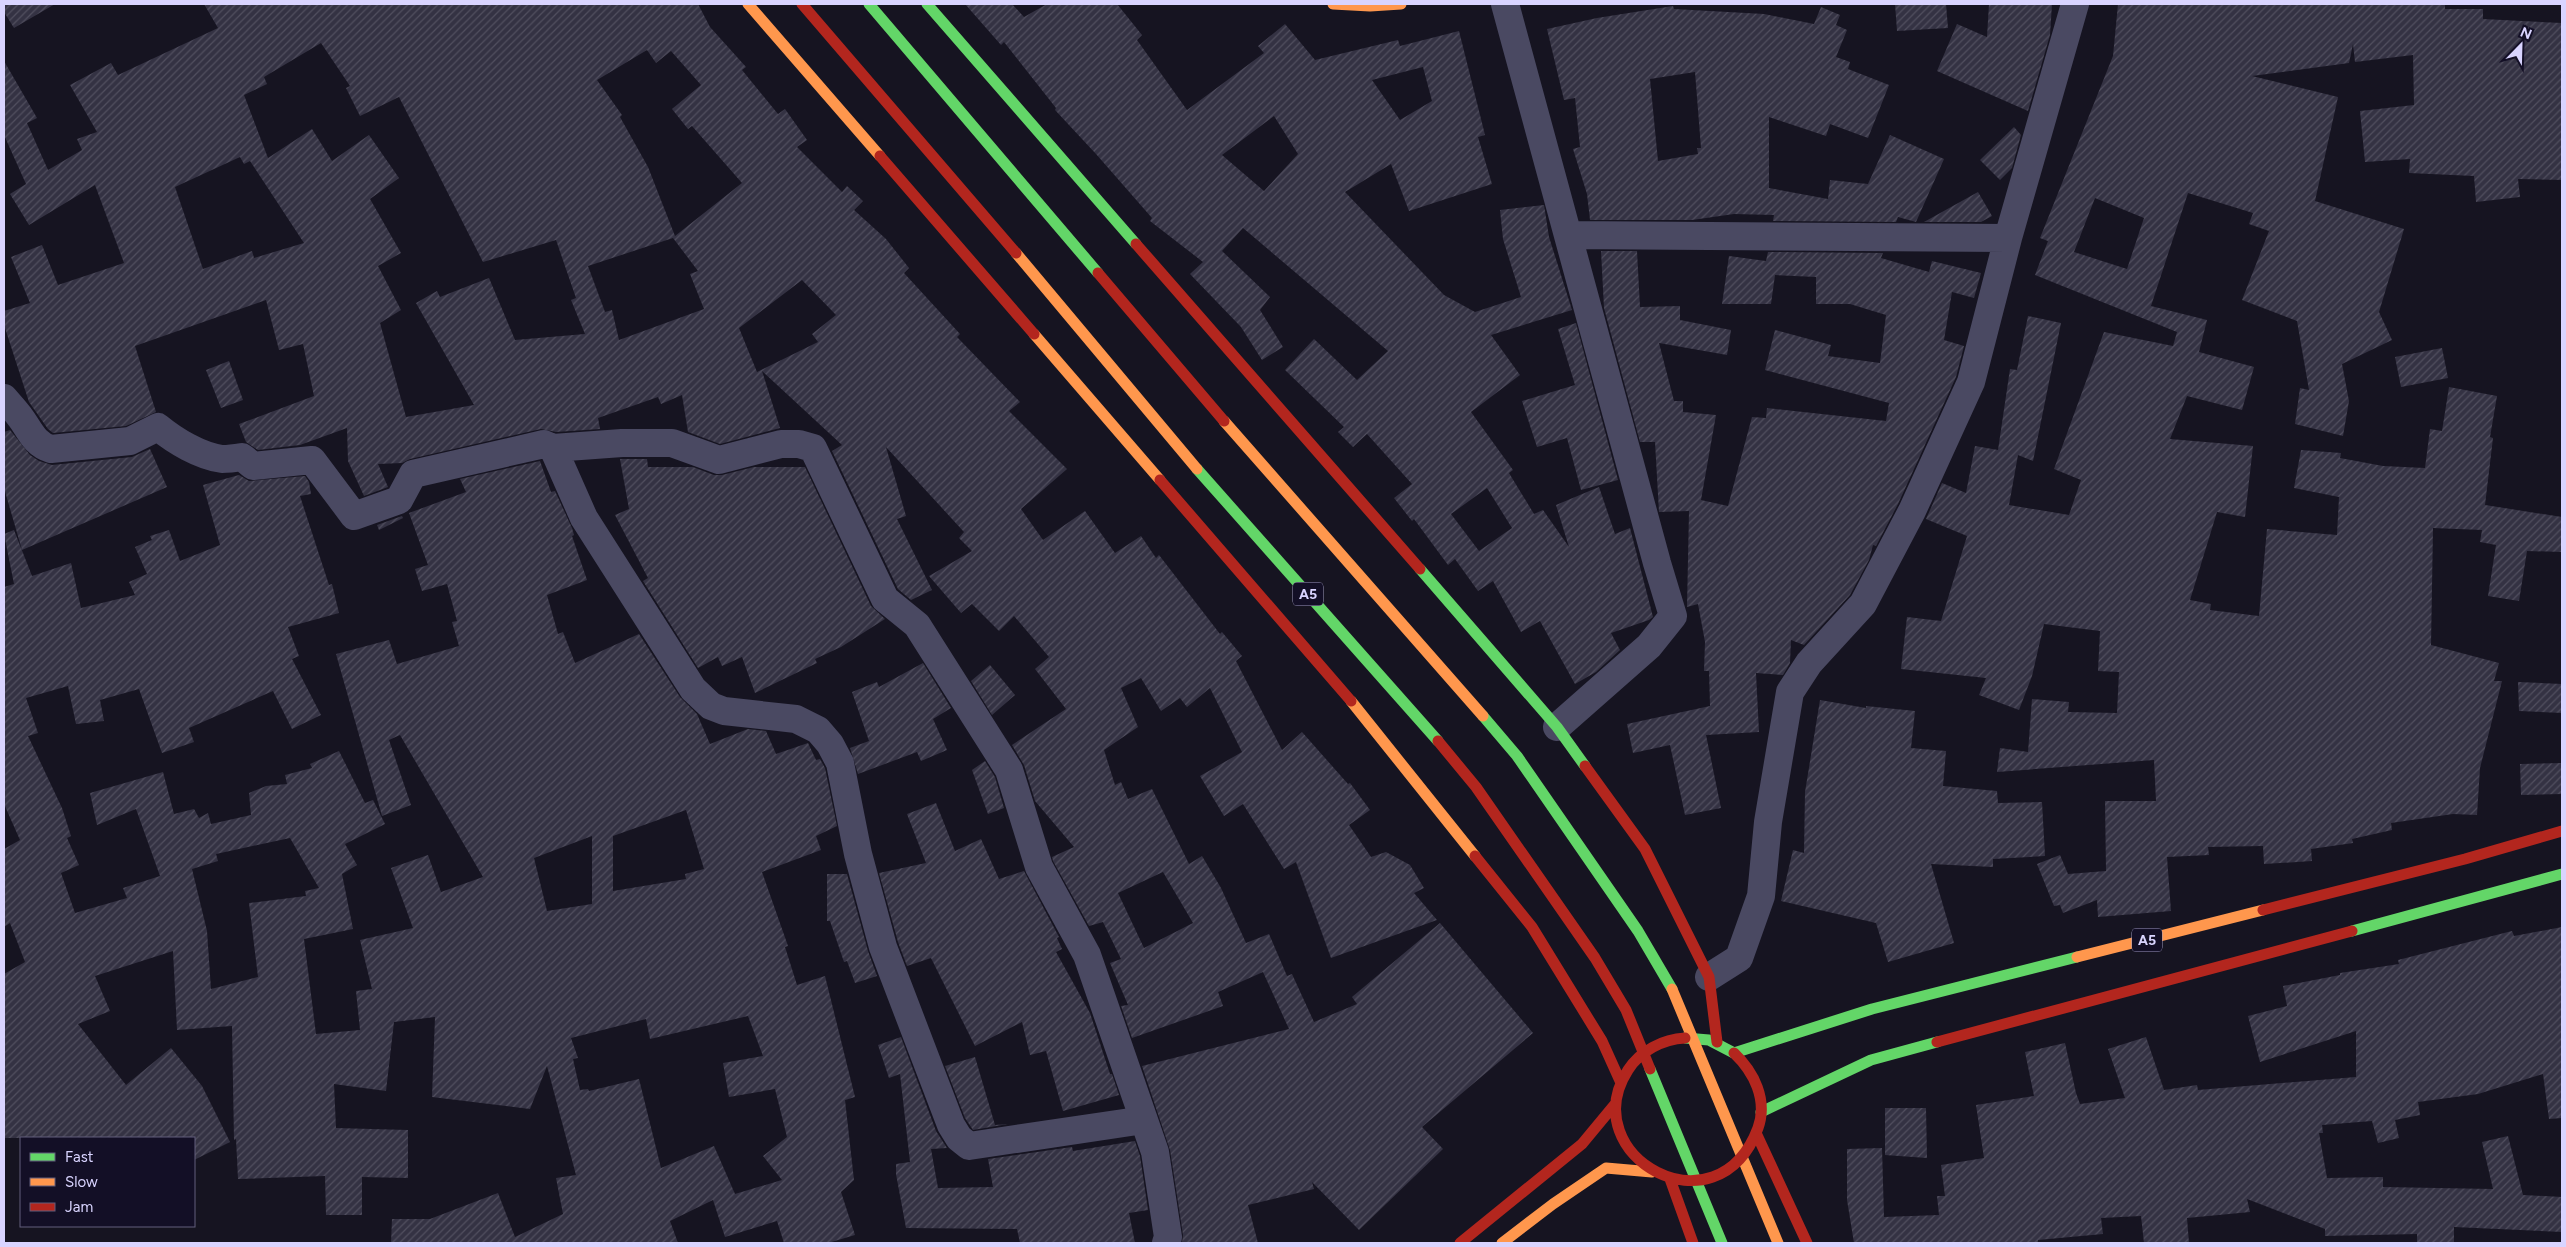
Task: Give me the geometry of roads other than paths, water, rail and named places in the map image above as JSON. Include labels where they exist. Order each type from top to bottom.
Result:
[{"type":"main road","points":[[748,4],[1360,711],[1532,927],[1602,1041],[1621,1083]]},
{"type":"main road","name":"A5","points":[[802,4],[1018,255],[1214,489],[1422,722],[1476,787],[1595,958],[1626,1010],[1722,1243]]},
{"type":"main road","points":[[869,4],[1253,456],[1460,688],[1517,756],[1638,931],[1672,988],[1778,1243]]},
{"type":"main road","points":[[927,4],[1557,727],[1646,849],[1709,977],[1717,1042]]},
{"type":"main road","points":[[1333,4],[1370,6],[1401,4]]},
{"type":"main road","name":"A5","points":[[1734,1053],[1872,1009],[2455,862],[2562,831]]},
{"type":"main road","points":[[1762,1112],[1871,1060],[2562,874]]},
{"type":"main road","points":[[1502,1243],[1553,1204],[1606,1168],[1652,1172],[1670,1179],[1698,1180],[1725,1172],[1744,1156],[1757,1136],[1762,1112],[1759,1090],[1750,1069],[1734,1053],[1717,1042],[1693,1037],[1670,1039],[1648,1049],[1631,1065],[1621,1083],[1616,1103],[1617,1123],[1624,1142],[1636,1159],[1652,1172]]},
{"type":"main road","points":[[1460,1243],[1582,1144],[1616,1103]]},
{"type":"main road","points":[[1757,1136],[1807,1243]]},
{"type":"main road","points":[[1670,1179],[1693,1243]]},
{"type":"street","points":[[1505,4],[1654,554],[1673,616],[1649,646],[1557,727]]},
{"type":"street","points":[[1709,977],[1739,958],[1761,896],[1768,822],[1790,692],[1808,663],[1863,604],[1912,511],[1971,382],[2008,238],[2075,4]]},
{"type":"street","points":[[1568,235],[2008,238]]},
{"type":"street","points":[[4,398],[20,416],[34,440],[42,446],[50,448],[130,441],[158,427],[172,439],[198,451],[222,459],[242,457],[253,466],[312,460],[354,516],[370,512],[399,500],[414,474],[544,444],[552,448],[672,443],[719,460],[781,444],[799,444],[813,448],[885,599],[918,626],[1009,770],[1039,867],[1087,956],[1155,1152],[1168,1237],[1166,1243]]},
{"type":"street","points":[[552,448],[584,518],[693,689],[711,706],[724,711],[796,718],[818,730],[830,744],[840,763],[858,854],[883,947],[951,1125],[958,1138],[969,1146],[1144,1120]]}]
